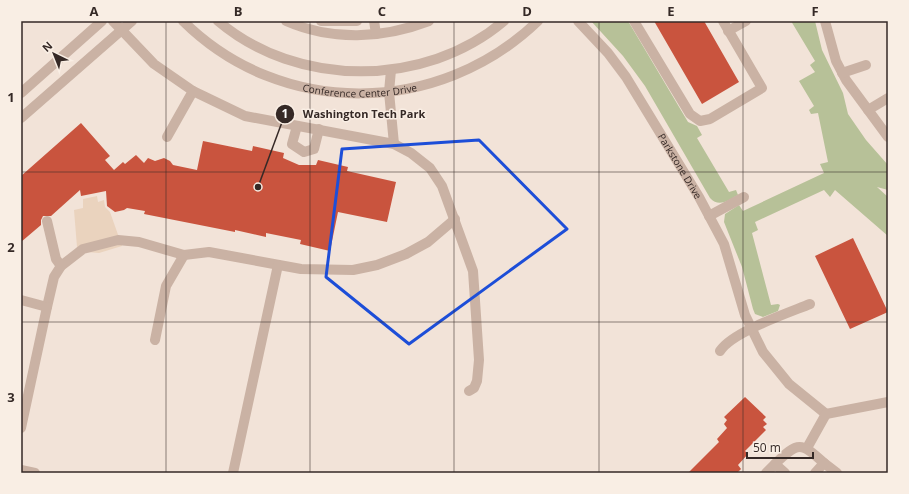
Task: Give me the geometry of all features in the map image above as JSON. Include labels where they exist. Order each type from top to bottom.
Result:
[{"type":"street","points":[[21,94],[102,21]]},
{"type":"street","points":[[113,21],[154,64],[193,91],[245,116],[394,144],[411,153],[430,168],[442,186],[473,272],[479,360],[478,381],[474,388],[469,391]]},
{"type":"street","points":[[21,118],[132,21]]},
{"type":"street","name":"Conference Center Drive","points":[[183,21],[206,40],[237,62],[275,79],[323,92],[354,94],[389,92],[435,83],[485,61],[506,48],[538,21]]},
{"type":"street","name":"Conference Center Drive","points":[[218,21],[251,44],[286,60],[340,71],[391,70],[418,64],[448,54],[482,37],[504,21]]},
{"type":"street","points":[[286,21],[305,28],[351,36],[395,32],[429,21]]},
{"type":"street","points":[[321,21],[357,21]]},
{"type":"street","points":[[374,21],[376,34]]},
{"type":"street","name":"Parkstone Drive","points":[[578,21],[608,53],[626,76],[709,216],[724,244],[745,315],[763,352],[775,369],[789,384],[826,414]]},
{"type":"street","points":[[634,21],[690,114],[700,121],[710,119],[762,88],[723,21]]},
{"type":"street","points":[[728,31],[746,21]]},
{"type":"street","points":[[825,21],[834,54],[842,73],[888,137]]},
{"type":"street","points":[[842,73],[866,65]]},
{"type":"street","points":[[391,70],[389,92],[394,144]]},
{"type":"street","points":[[167,137],[193,91]]},
{"type":"street","points":[[868,110],[888,98]]},
{"type":"street","points":[[296,126],[292,144],[304,152],[314,149],[319,129]]},
{"type":"street","points":[[709,216],[744,197]]},
{"type":"street","points":[[21,428],[54,278],[61,266],[83,249],[118,240],[139,242],[184,256],[209,252],[278,265],[323,270],[352,270],[377,266],[428,242],[455,220]]},
{"type":"street","points":[[47,221],[56,259],[61,266]]},
{"type":"street","points":[[155,340],[166,286],[184,256]]},
{"type":"street","points":[[233,473],[278,265]]},
{"type":"street","points":[[21,300],[47,307]]},
{"type":"street","points":[[720,351],[726,343],[751,329],[810,304]]},
{"type":"street","points":[[807,448],[826,414],[888,402]]},
{"type":"street","points":[[766,473],[791,449],[799,447],[807,448],[836,473]]},
{"type":"street","points":[[815,473],[824,463]]},
{"type":"street","points":[[775,464],[785,473]]},
{"type":"street","points":[[21,470],[35,473]]},
{"type":"highlighted area","points":[[479,140],[567,229],[409,344],[326,277],[342,149]]},
{"type":"green space","points":[[591,21],[628,21],[688,122],[697,126],[702,135],[697,138],[729,192],[736,190],[738,195],[728,201],[720,203],[713,201],[710,198],[645,86],[623,56]]},
{"type":"green space","points":[[791,21],[815,21],[822,50],[843,93],[848,114],[866,140],[888,165],[888,190],[877,187],[888,197],[888,236],[835,190],[830,197],[824,190],[755,222],[758,230],[752,233],[771,305],[780,305],[778,311],[763,317],[755,314],[753,309],[742,267],[724,222],[725,214],[739,205],[743,211],[824,173],[820,164],[828,162],[818,113],[811,114],[809,110],[814,106],[799,81],[815,72],[810,65],[815,61]]},
{"type":"shaded area","points":[[97,196],[98,202],[104,200],[105,207],[110,212],[122,246],[99,253],[74,251],[77,247],[74,210],[83,208],[83,199]]},
{"type":"building","points":[[654,21],[704,21],[739,82],[702,104]]},
{"type":"building","points":[[81,123],[110,156],[105,160],[114,170],[123,162],[125,164],[136,155],[144,163],[148,158],[155,161],[164,158],[170,161],[173,165],[197,170],[203,141],[252,151],[253,146],[284,153],[283,158],[299,165],[316,165],[318,160],[348,167],[347,171],[396,182],[387,222],[338,212],[330,251],[300,244],[301,240],[266,233],[266,237],[235,230],[235,232],[144,214],[145,211],[127,208],[115,212],[107,206],[106,191],[81,196],[80,190],[51,216],[43,216],[41,225],[21,242],[21,176]]},
{"type":"building","points":[[853,238],[888,312],[850,329],[815,256]]},
{"type":"building","points":[[745,397],[766,417],[763,420],[767,424],[763,427],[766,430],[745,451],[748,454],[738,465],[741,469],[737,473],[688,473],[719,442],[717,439],[727,428],[724,424],[727,420],[724,417]]},
{"type":"place","name":"Washington Tech Park","points":[[258,187]]}]
